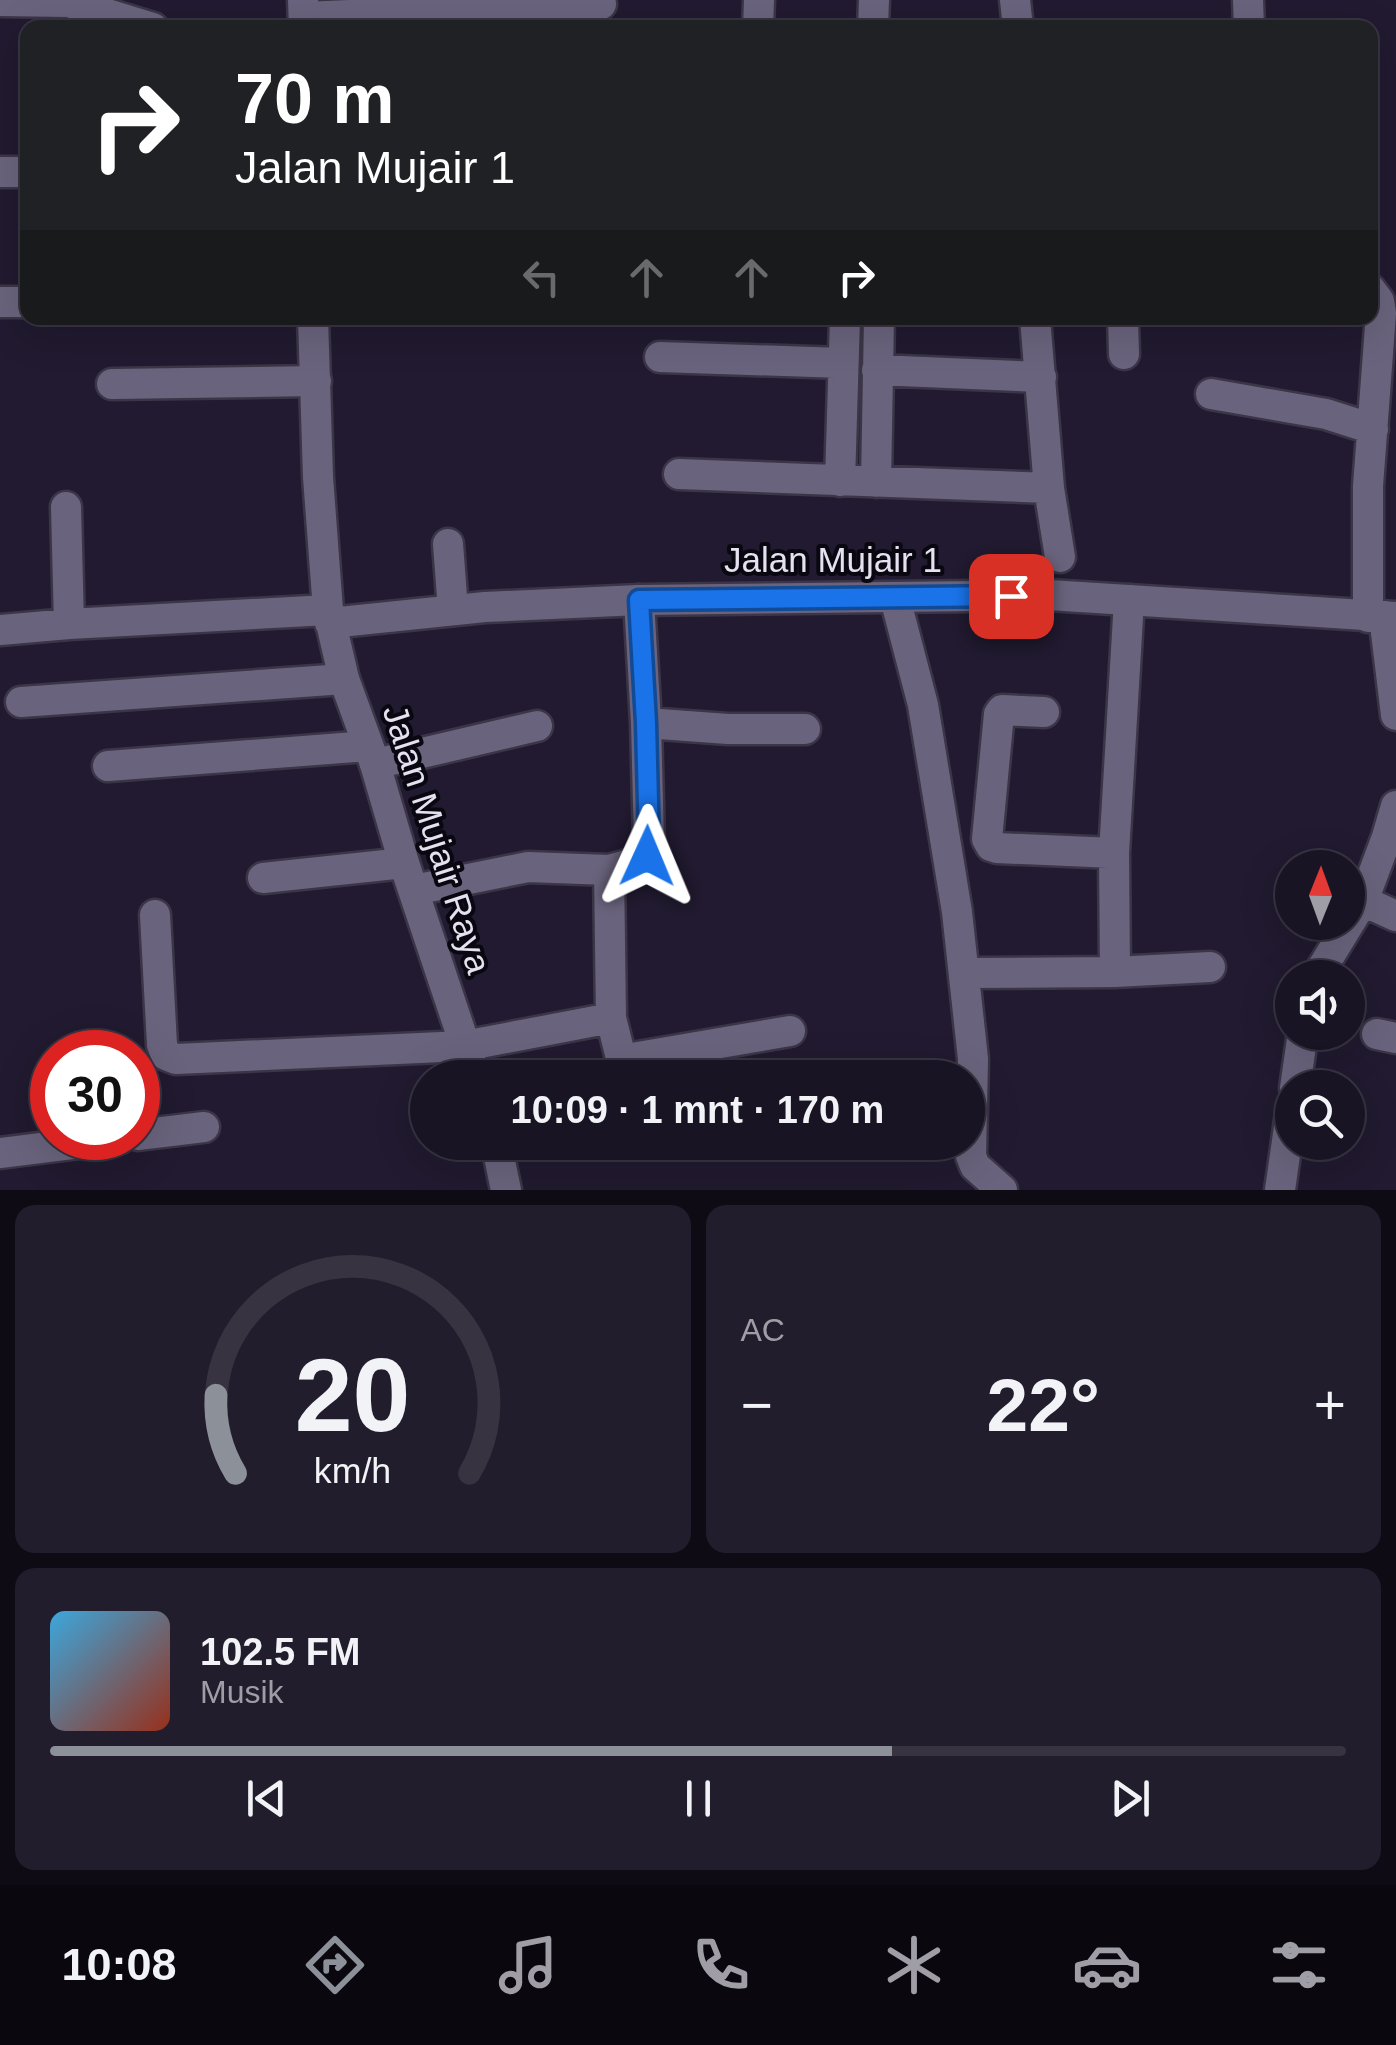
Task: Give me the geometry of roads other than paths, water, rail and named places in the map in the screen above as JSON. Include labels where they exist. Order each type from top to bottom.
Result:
[{"type":"street","points":[[0,1],[68,2],[127,20]]},
{"type":"street","points":[[304,15],[600,4]]},
{"type":"street","points":[[1378,300],[1382,312],[1368,486],[1396,716]]},
{"type":"street","name":"Jalan Mujair Raya","points":[[313,325],[318,477],[329,617],[344,679],[469,1060]]},
{"type":"street","points":[[840,482],[845,325]]},
{"type":"street","points":[[876,482],[879,325]]},
{"type":"street","points":[[1037,325],[1049,488],[1060,557]]},
{"type":"street","points":[[1123,325],[1124,354]]},
{"type":"street","points":[[660,357],[844,364]]},
{"type":"street","points":[[877,370],[1041,376]]},
{"type":"street","points":[[112,384],[316,381]]},
{"type":"street","points":[[1211,394],[1326,414],[1373,429]]},
{"type":"street","points":[[679,474],[1049,488]]},
{"type":"street","points":[[66,507],[69,624]]},
{"type":"street","points":[[448,544],[454,610]]},
{"type":"street","name":"Jalan Mujair 1","points":[[0,630],[639,600],[1049,594],[1382,617]]},
{"type":"street","points":[[896,598],[924,705],[965,973],[973,1059],[971,1156],[975,1166],[1002,1190]]},
{"type":"street","points":[[263,878],[409,876],[528,866],[608,870],[639,864],[647,856],[649,842],[639,600]]},
{"type":"street","points":[[1115,972],[1114,853],[1128,600]]},
{"type":"street","points":[[21,702],[344,679]]},
{"type":"street","points":[[1044,712],[1002,710],[999,714],[987,839],[997,848],[1114,853]]},
{"type":"street","points":[[646,723],[806,729]]},
{"type":"street","points":[[108,766],[372,755],[537,726]]},
{"type":"street","points":[[1365,895],[1396,806]]},
{"type":"street","points":[[608,870],[611,1018],[620,1054],[632,1058],[790,1031]]},
{"type":"street","points":[[1365,902],[1396,916]]},
{"type":"street","points":[[155,915],[162,1045],[166,1055],[176,1059],[464,1046],[611,1018]]},
{"type":"street","points":[[965,973],[1210,967]]},
{"type":"street","points":[[160,1132],[204,1127]]},
{"type":"street","points":[[0,1154],[30,1150]]},
{"type":"street","points":[[500,1160],[506,1190]]},
{"type":"street","points":[[1280,1190],[1284,1160]]}]
